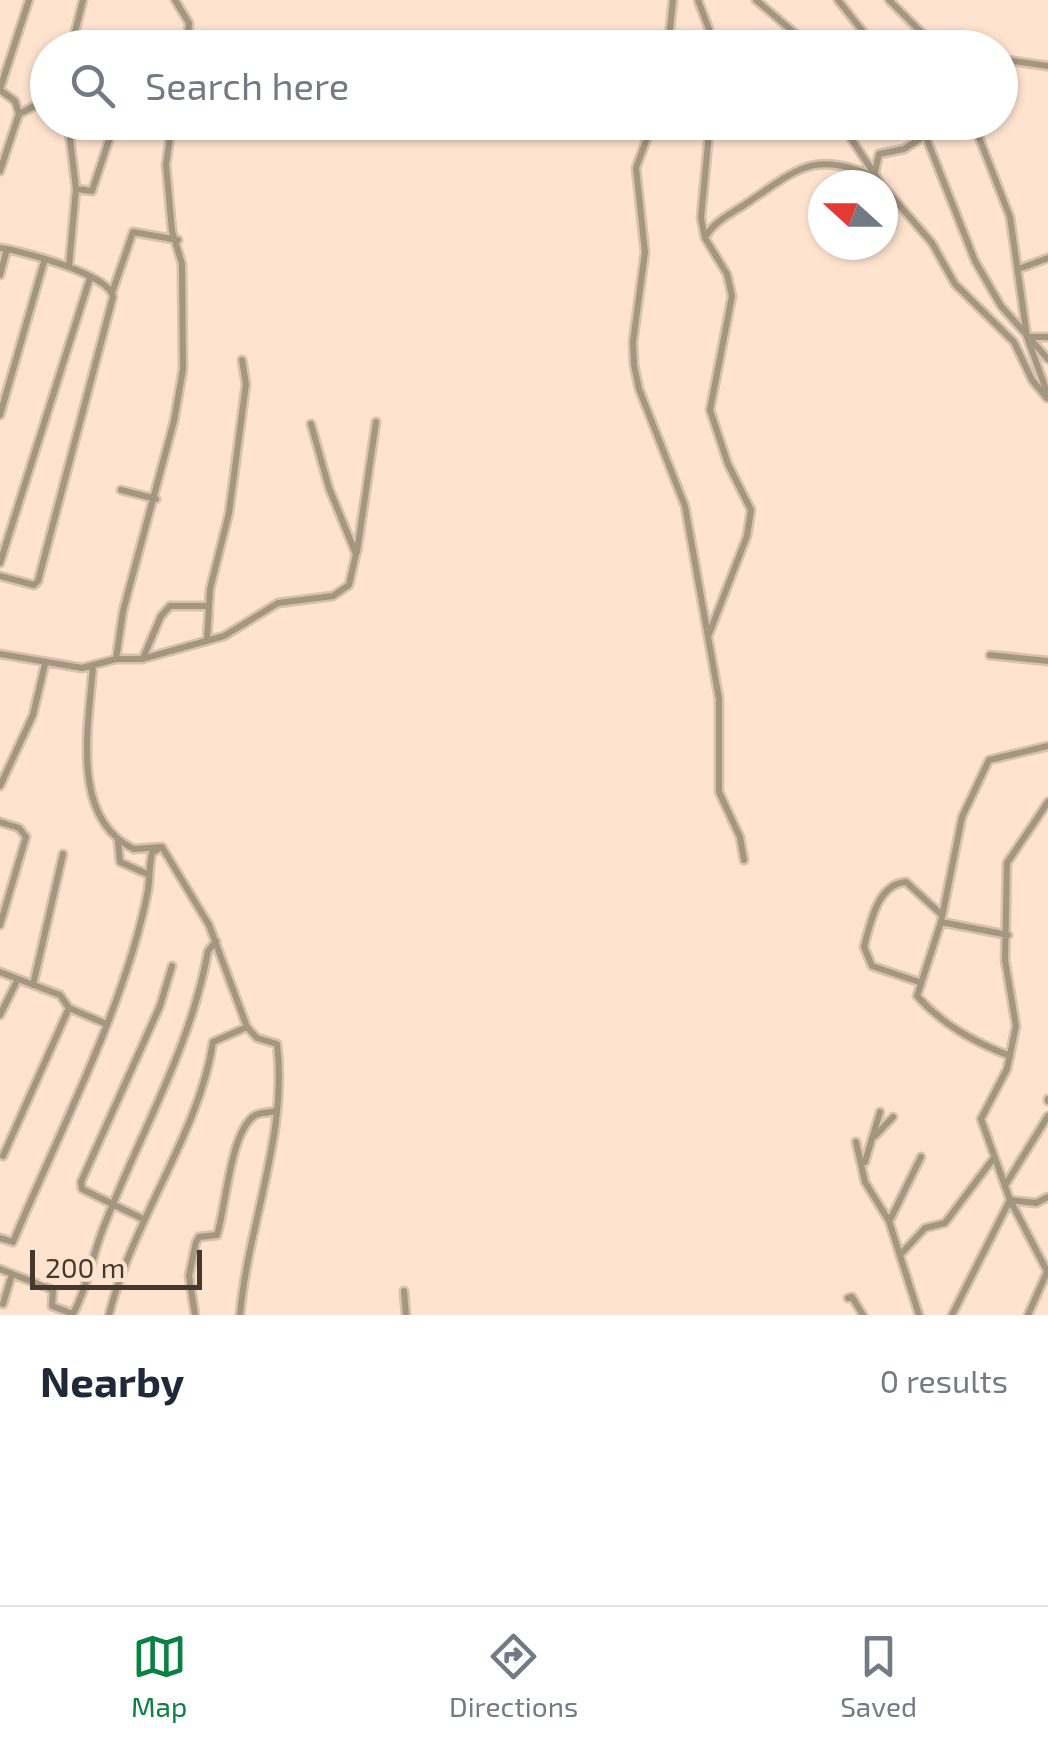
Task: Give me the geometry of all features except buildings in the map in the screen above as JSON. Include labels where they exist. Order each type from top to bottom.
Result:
[{"type":"street","points":[[0,171],[19,114],[15,101],[0,90],[29,0]]},
{"type":"street","points":[[76,30],[83,0]]},
{"type":"street","points":[[175,0],[189,23],[188,30]]},
{"type":"street","points":[[670,30],[673,0]]},
{"type":"street","points":[[698,0],[709,30]]},
{"type":"street","points":[[756,0],[766,4],[788,30]]},
{"type":"street","points":[[838,0],[862,30]]},
{"type":"street","points":[[889,0],[918,30]]},
{"type":"street","points":[[1018,62],[1048,66]]},
{"type":"street","points":[[19,114],[30,108]]},
{"type":"street","points":[[69,266],[76,189],[70,140]]},
{"type":"street","points":[[76,189],[92,191],[109,140]]},
{"type":"street","points":[[116,658],[183,369],[185,321],[166,166],[170,140]]},
{"type":"street","points":[[646,140],[636,168],[645,252],[633,342],[634,365],[639,389],[685,506],[718,699],[719,792],[740,838],[744,860]]},
{"type":"street","points":[[708,140],[700,206],[705,238],[727,274],[732,296],[710,410],[728,464],[751,510],[747,536],[708,640]]},
{"type":"street","points":[[851,140],[870,170]]},
{"type":"street","points":[[875,170],[879,154],[904,149],[918,140]]},
{"type":"street","points":[[928,140],[975,261],[1027,337],[1048,359]]},
{"type":"street","points":[[979,140],[1010,217],[1027,337],[1048,397]]},
{"type":"street","points":[[705,238],[725,217],[808,164],[831,162],[856,170]]},
{"type":"street","points":[[898,206],[932,243],[955,284],[1014,342],[1032,380],[1048,397]]},
{"type":"street","points":[[0,576],[34,585],[38,581],[110,319],[113,290],[133,232],[178,240]]},
{"type":"street","points":[[0,274],[4,248],[69,266],[113,290]]},
{"type":"street","points":[[1020,268],[1048,258]]},
{"type":"street","points":[[0,415],[44,262]]},
{"type":"street","points":[[0,563],[90,278]]},
{"type":"street","points":[[1027,337],[1048,336]]},
{"type":"street","points":[[207,641],[207,606],[228,514],[246,384],[242,360]]},
{"type":"street","points":[[0,654],[45,664],[93,666],[116,658],[142,660],[207,641],[256,620],[278,604],[341,592],[349,585],[356,554],[376,422]]},
{"type":"street","points":[[311,424],[329,488],[356,554],[355,573]]},
{"type":"street","points":[[121,490],[156,498]]},
{"type":"street","points":[[142,660],[170,606],[207,606]]},
{"type":"street","points":[[990,655],[1048,661]]},
{"type":"street","points":[[0,786],[32,714],[45,664]]},
{"type":"street","points":[[93,666],[85,766],[106,828],[118,842],[134,850],[162,846]]},
{"type":"street","points":[[1010,1056],[973,1042],[934,1015],[917,996],[942,919],[962,817],[988,760],[1022,756],[1048,746]]},
{"type":"street","points":[[1028,1315],[1047,1273],[1010,1200],[981,1118],[1010,1056],[1016,1026],[1005,960],[1008,863],[1048,802]]},
{"type":"street","points":[[0,822],[20,828],[26,837],[0,925]]},
{"type":"street","points":[[118,842],[120,862],[146,874]]},
{"type":"street","points":[[0,1238],[13,1242],[72,1110],[149,886],[146,874],[152,853],[162,846]]},
{"type":"street","points":[[162,846],[216,940],[247,1027],[258,1038],[277,1044],[279,1122],[244,1273],[240,1315]]},
{"type":"street","points":[[33,985],[63,854]]},
{"type":"street","points":[[919,982],[872,966],[864,947],[874,914],[888,889],[906,882],[942,919],[1008,935]]},
{"type":"street","points":[[0,1269],[53,1290],[52,1306],[73,1314],[158,1106],[208,951],[216,940]]},
{"type":"street","points":[[141,1218],[82,1189],[80,1182],[160,1006],[172,966]]},
{"type":"street","points":[[0,972],[60,995],[69,1008],[104,1023]]},
{"type":"street","points":[[0,1015],[18,979]]},
{"type":"street","points":[[3,1156],[69,1008]]},
{"type":"street","points":[[109,1315],[141,1218],[195,1104],[213,1042],[247,1027]]},
{"type":"street","points":[[195,1315],[188,1276],[196,1242],[199,1237],[216,1236],[238,1142],[250,1119],[257,1113],[276,1111]]},
{"type":"street","points":[[864,1168],[880,1112]]},
{"type":"street","points":[[1006,1184],[1048,1116]]},
{"type":"street","points":[[871,1141],[893,1117]]},
{"type":"street","points":[[856,1142],[865,1182],[889,1221],[919,1315]]},
{"type":"street","points":[[889,1221],[921,1157]]},
{"type":"street","points":[[899,1256],[924,1228],[944,1222],[993,1159]]},
{"type":"street","points":[[1010,1200],[1036,1203],[1048,1198]]},
{"type":"street","points":[[952,1315],[1010,1200]]},
{"type":"street","points":[[3,1304],[12,1274]]},
{"type":"street","points":[[404,1291],[406,1315]]},
{"type":"street","points":[[848,1298],[852,1296],[863,1315]]}]
